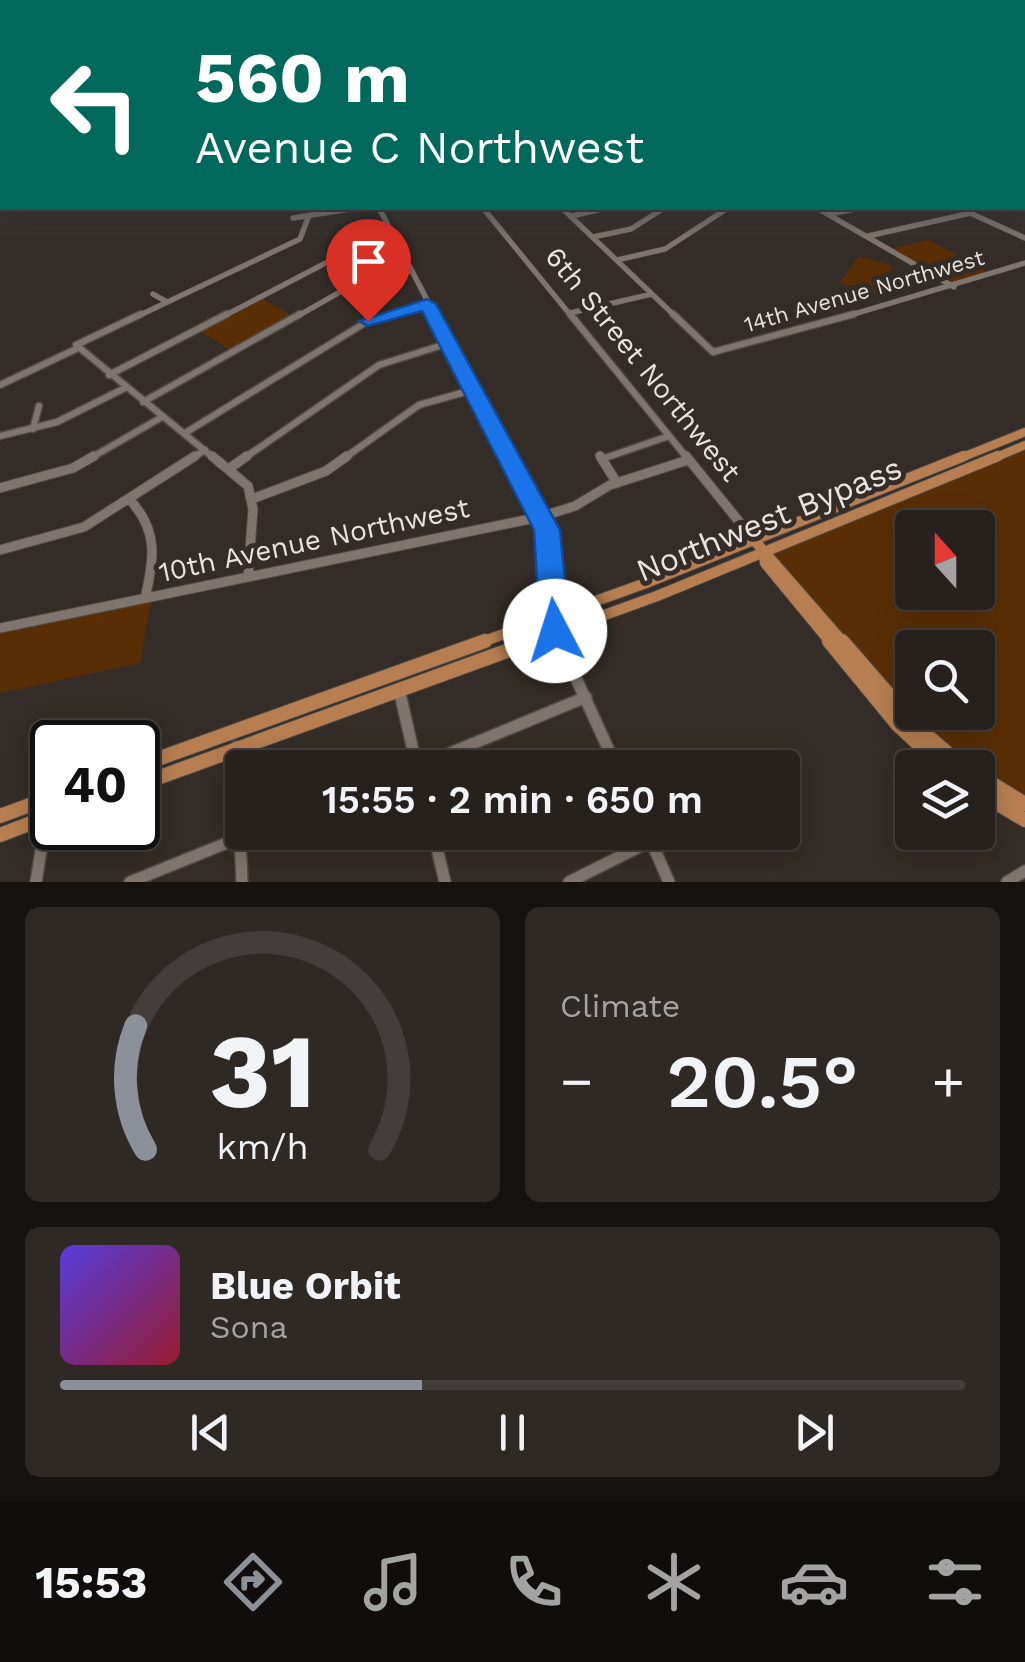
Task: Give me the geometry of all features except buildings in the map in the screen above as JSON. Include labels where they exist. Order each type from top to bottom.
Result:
[{"type":"main road","name":"Northwest Bypass","points":[[160,758],[754,540],[1025,432]]},
{"type":"main road","name":"Northwest Bypass","points":[[160,777],[764,553],[1025,445]]},
{"type":"main road","name":"6th Street Northwest","points":[[754,540],[917,727],[944,750]]},
{"type":"main road","name":"6th Street Northwest","points":[[764,553],[765,563],[870,692],[926,750]]},
{"type":"main road","points":[[995,785],[1025,804]]},
{"type":"main road","points":[[995,802],[1025,820]]},
{"type":"main road","points":[[0,816],[30,805]]},
{"type":"main road","points":[[0,835],[30,824]]},
{"type":"street","points":[[293,218],[345,210]]},
{"type":"street","points":[[380,210],[540,517],[550,541],[551,616],[555,631],[609,750]]},
{"type":"street","name":"6th Street Northwest","points":[[484,210],[754,540]]},
{"type":"street","points":[[564,210],[652,294]]},
{"type":"street","points":[[572,216],[598,210]]},
{"type":"street","points":[[593,237],[630,229],[661,210]]},
{"type":"street","points":[[617,260],[665,249],[725,210]]},
{"type":"street","points":[[821,210],[954,287]]},
{"type":"street","points":[[829,214],[850,210]]},
{"type":"street","points":[[964,210],[1025,238]]},
{"type":"street","points":[[868,236],[971,213]]},
{"type":"street","points":[[0,384],[300,240],[309,216]]},
{"type":"street","points":[[110,374],[339,256],[394,243]]},
{"type":"street","name":"14th Avenue Northwest","points":[[652,294],[713,352],[954,287],[1025,262]]},
{"type":"street","points":[[144,402],[347,288],[410,271]]},
{"type":"street","points":[[153,294],[166,302]]},
{"type":"street","points":[[570,313],[652,294]]},
{"type":"street","points":[[185,433],[368,321],[427,304]]},
{"type":"street","points":[[230,468],[380,365],[449,344]]},
{"type":"street","points":[[76,347],[248,486],[252,499],[248,577]]},
{"type":"street","points":[[0,436],[71,416],[125,388]]},
{"type":"street","points":[[252,499],[326,471],[406,411],[472,390]]},
{"type":"street","points":[[33,429],[39,406]]},
{"type":"street","points":[[0,488],[73,468],[162,417]]},
{"type":"street","points":[[617,483],[600,456],[668,436]]},
{"type":"street","points":[[0,550],[70,533],[130,500],[206,450]]},
{"type":"street","name":"10th Avenue Northwest","points":[[0,628],[540,517],[575,506],[617,483],[688,460]]},
{"type":"street","points":[[130,500],[144,513],[156,542],[145,598]]},
{"type":"street","points":[[396,672],[412,750]]},
{"type":"street","points":[[457,750],[586,697]]},
{"type":"street","points":[[235,730],[236,749]]},
{"type":"street","points":[[130,882],[225,844]]},
{"type":"street","points":[[36,882],[43,850]]},
{"type":"street","points":[[242,882],[245,850]]},
{"type":"street","points":[[437,850],[445,882]]},
{"type":"street","points":[[568,882],[626,850]]},
{"type":"street","points":[[655,850],[669,882]]},
{"type":"street","points":[[1006,882],[1025,871]]},
{"type":"shaded area","points":[[929,240],[990,273],[954,287],[890,249]]},
{"type":"shaded area","points":[[859,256],[893,266],[876,294],[840,283]]},
{"type":"shaded area","points":[[261,298],[292,316],[230,350],[198,330]]},
{"type":"shaded area","points":[[1025,445],[1025,804],[995,785],[995,750],[947,750],[928,730],[995,730],[995,630],[895,630],[895,694],[764,553]]},
{"type":"shaded area","points":[[152,597],[140,663],[0,693],[0,628]]},
{"type":"route","points":[[368,321],[427,304],[547,530],[555,631]]}]
